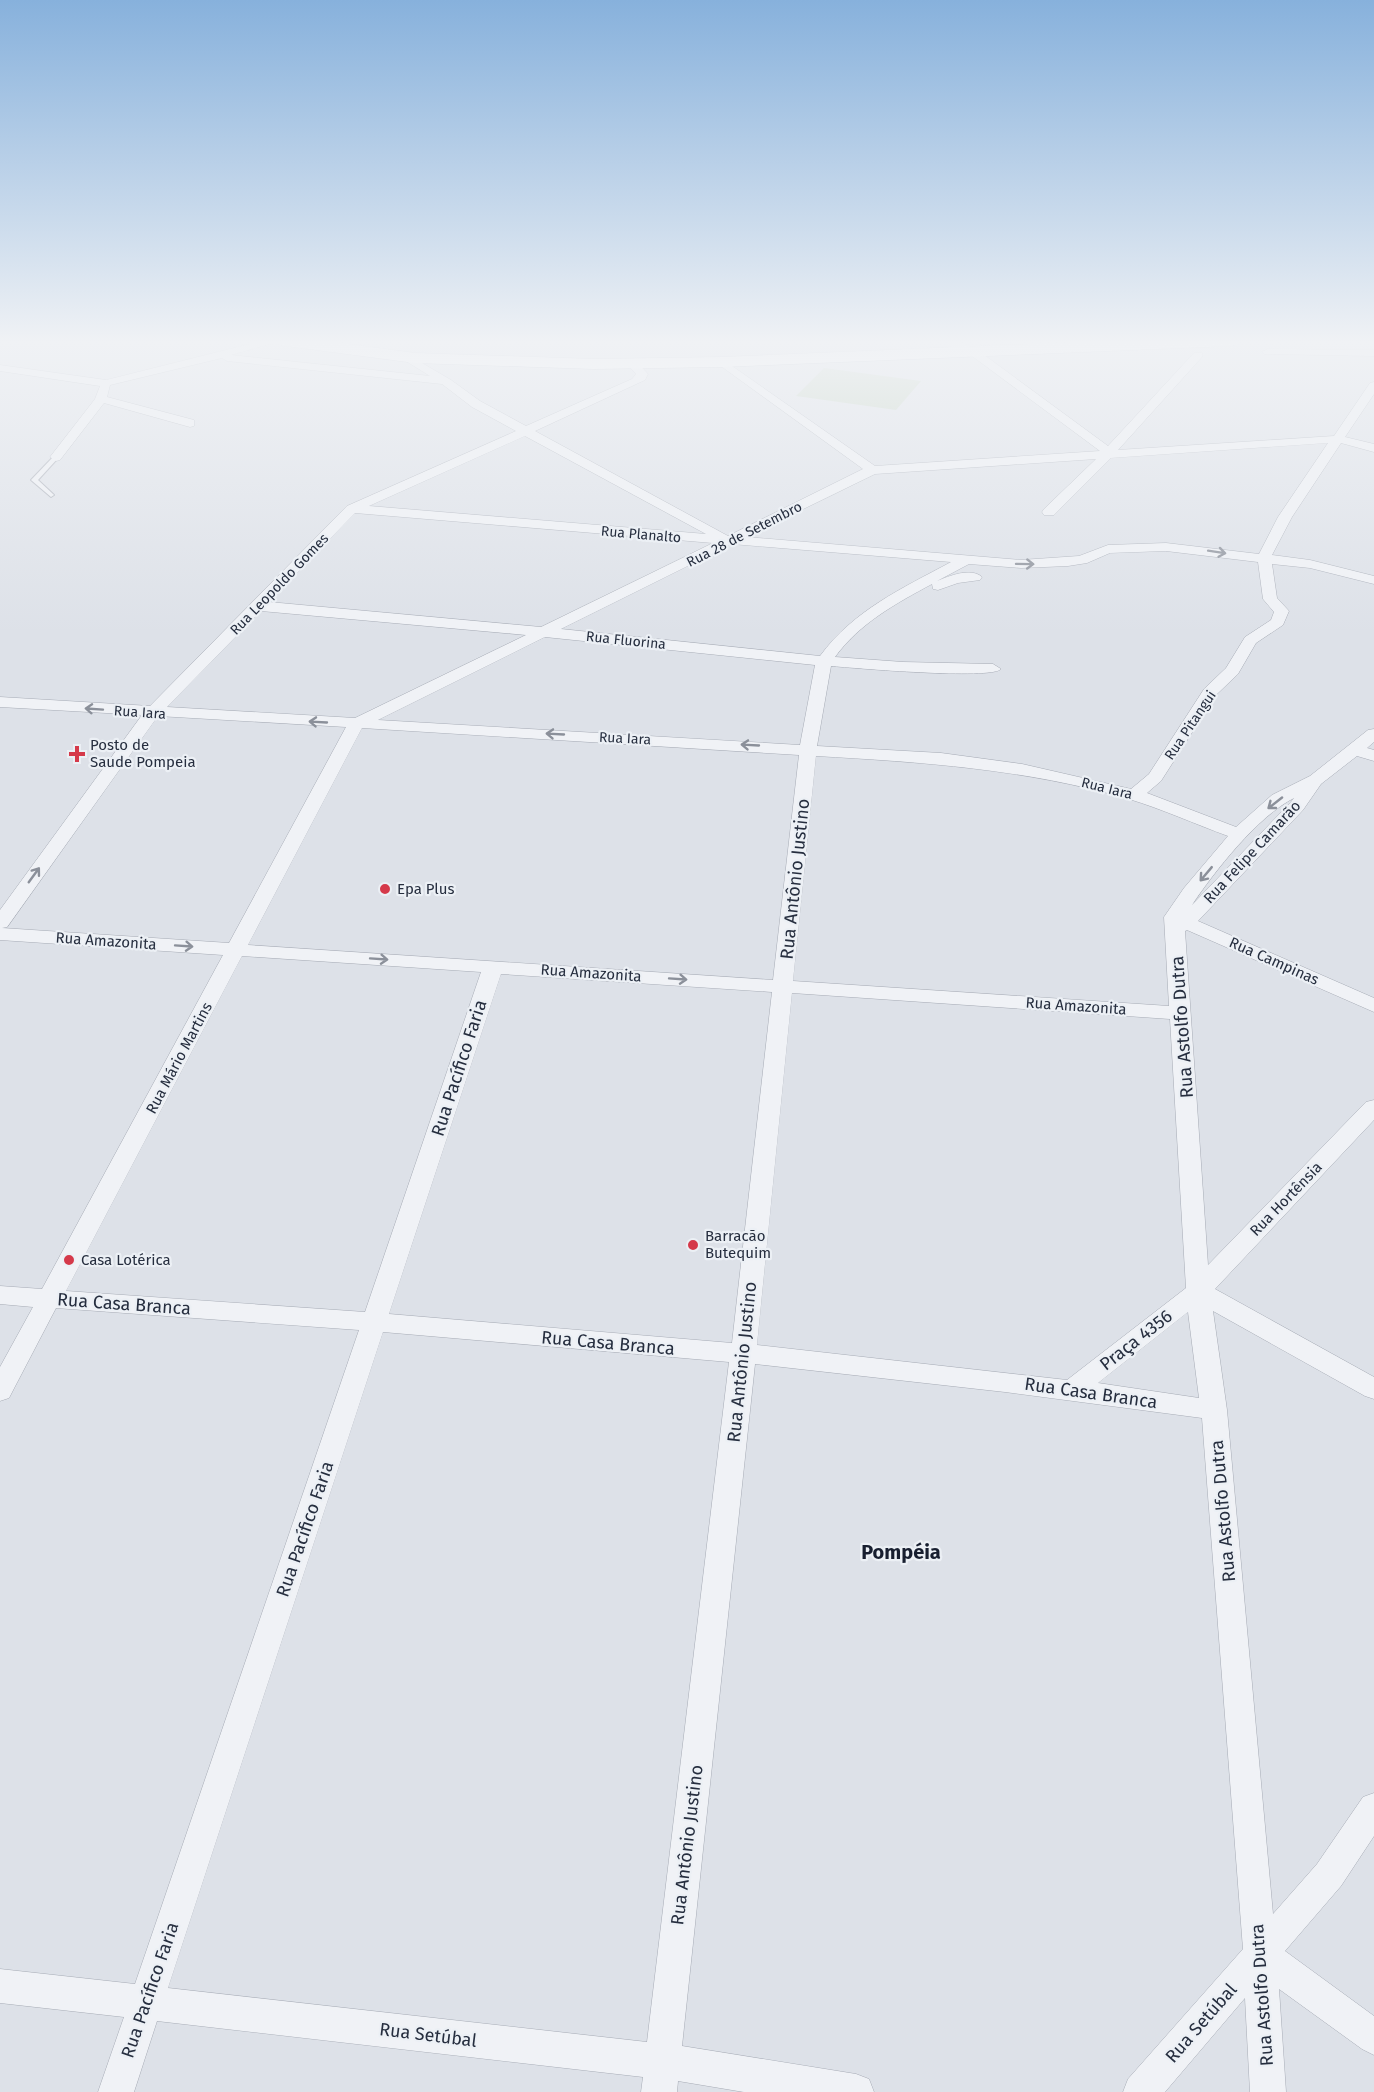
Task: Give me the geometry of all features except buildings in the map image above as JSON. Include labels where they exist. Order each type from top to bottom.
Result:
[{"type":"street","points":[[56,457],[70,439]]},
{"type":"street","name":"Rua Leopoldo Gomes","points":[[0,922],[152,713],[259,606],[352,508],[507,439]]},
{"type":"street","points":[[538,439],[730,541]]},
{"type":"street","points":[[830,439],[872,470]]},
{"type":"street","points":[[1091,439],[1109,452]]},
{"type":"street","points":[[1049,512],[1085,479],[1121,439]]},
{"type":"street","points":[[1264,558],[1285,517],[1338,439]]},
{"type":"street","name":"Rua 28 de Setembro","points":[[356,724],[872,470],[1109,452],[1338,439],[1374,448]]},
{"type":"street","name":"Rua Planalto","points":[[352,508],[966,561]]},
{"type":"street","name":"Rua Antônio Justino","points":[[661,2077],[784,986],[808,748],[824,661],[841,638],[880,606],[966,561],[1055,564],[1082,560],[1108,549],[1143,547],[1205,550],[1310,564],[1374,580]]},
{"type":"street","name":"Rua Pitangui","points":[[1136,795],[1155,777],[1210,692],[1232,670],[1251,640],[1278,622],[1282,611],[1270,599],[1264,558]]},
{"type":"street","name":"Rua Antônio Justino","points":[[841,638],[856,632],[893,608],[926,591],[956,579],[975,577]]},
{"type":"street","name":"Rua Fluorina","points":[[259,606],[545,632],[824,661],[941,669],[993,669]]},
{"type":"street","name":"Rua Iara","points":[[0,702],[152,713],[808,748],[941,758],[1022,769],[1136,795],[1239,834]]},
{"type":"street","name":"Rua Mário Martins","points":[[0,1391],[356,724]]},
{"type":"street","name":"Rua Felipe Camarão","points":[[1178,923],[1191,892],[1239,834],[1278,799],[1316,780],[1374,734]]},
{"type":"street","points":[[1354,749],[1374,756]]},
{"type":"street","name":"Rua Felipe Camarão","points":[[1178,923],[1297,806],[1316,780]]},
{"type":"street","name":"Rua Campinas","points":[[1178,923],[1374,1006]]},
{"type":"street","name":"Rua Astolfo Dutra","points":[[1178,923],[1181,1013],[1198,1291],[1214,1410],[1260,1954],[1268,2092]]},
{"type":"street","name":"Rua Amazonita","points":[[0,934],[1181,1013]]},
{"type":"street","name":"Rua Pacífico Faria","points":[[116,2092],[493,966]]},
{"type":"street","name":"Rua Hortênsia","points":[[1198,1291],[1374,1107]]},
{"type":"street","points":[[1198,1291],[1374,1389]]},
{"type":"street","name":"Praça 4356","points":[[1073,1389],[1198,1291]]},
{"type":"street","name":"Rua Casa Branca","points":[[0,1294],[743,1355],[1073,1389],[1214,1410]]},
{"type":"street","name":"Rua Setúbal","points":[[1141,2092],[1329,1875],[1374,1808]]},
{"type":"street","points":[[1260,1954],[1374,2037]]},
{"type":"street","name":"Rua Setúbal","points":[[0,1986],[146,2002],[661,2077],[856,2092]]},
{"type":"lane","points":[[51,495],[34,480],[56,457]]},
{"type":"place","name":"Posto de Saude Pompeia","points":[[77,754]]},
{"type":"place","name":"Epa Plus","points":[[385,889]]},
{"type":"place","name":"Barracão Butequim","points":[[693,1245]]},
{"type":"place","name":"Casa Lotérica","points":[[69,1260]]},
{"type":"district","name":"Pompéia","points":[[901,1552]]}]
